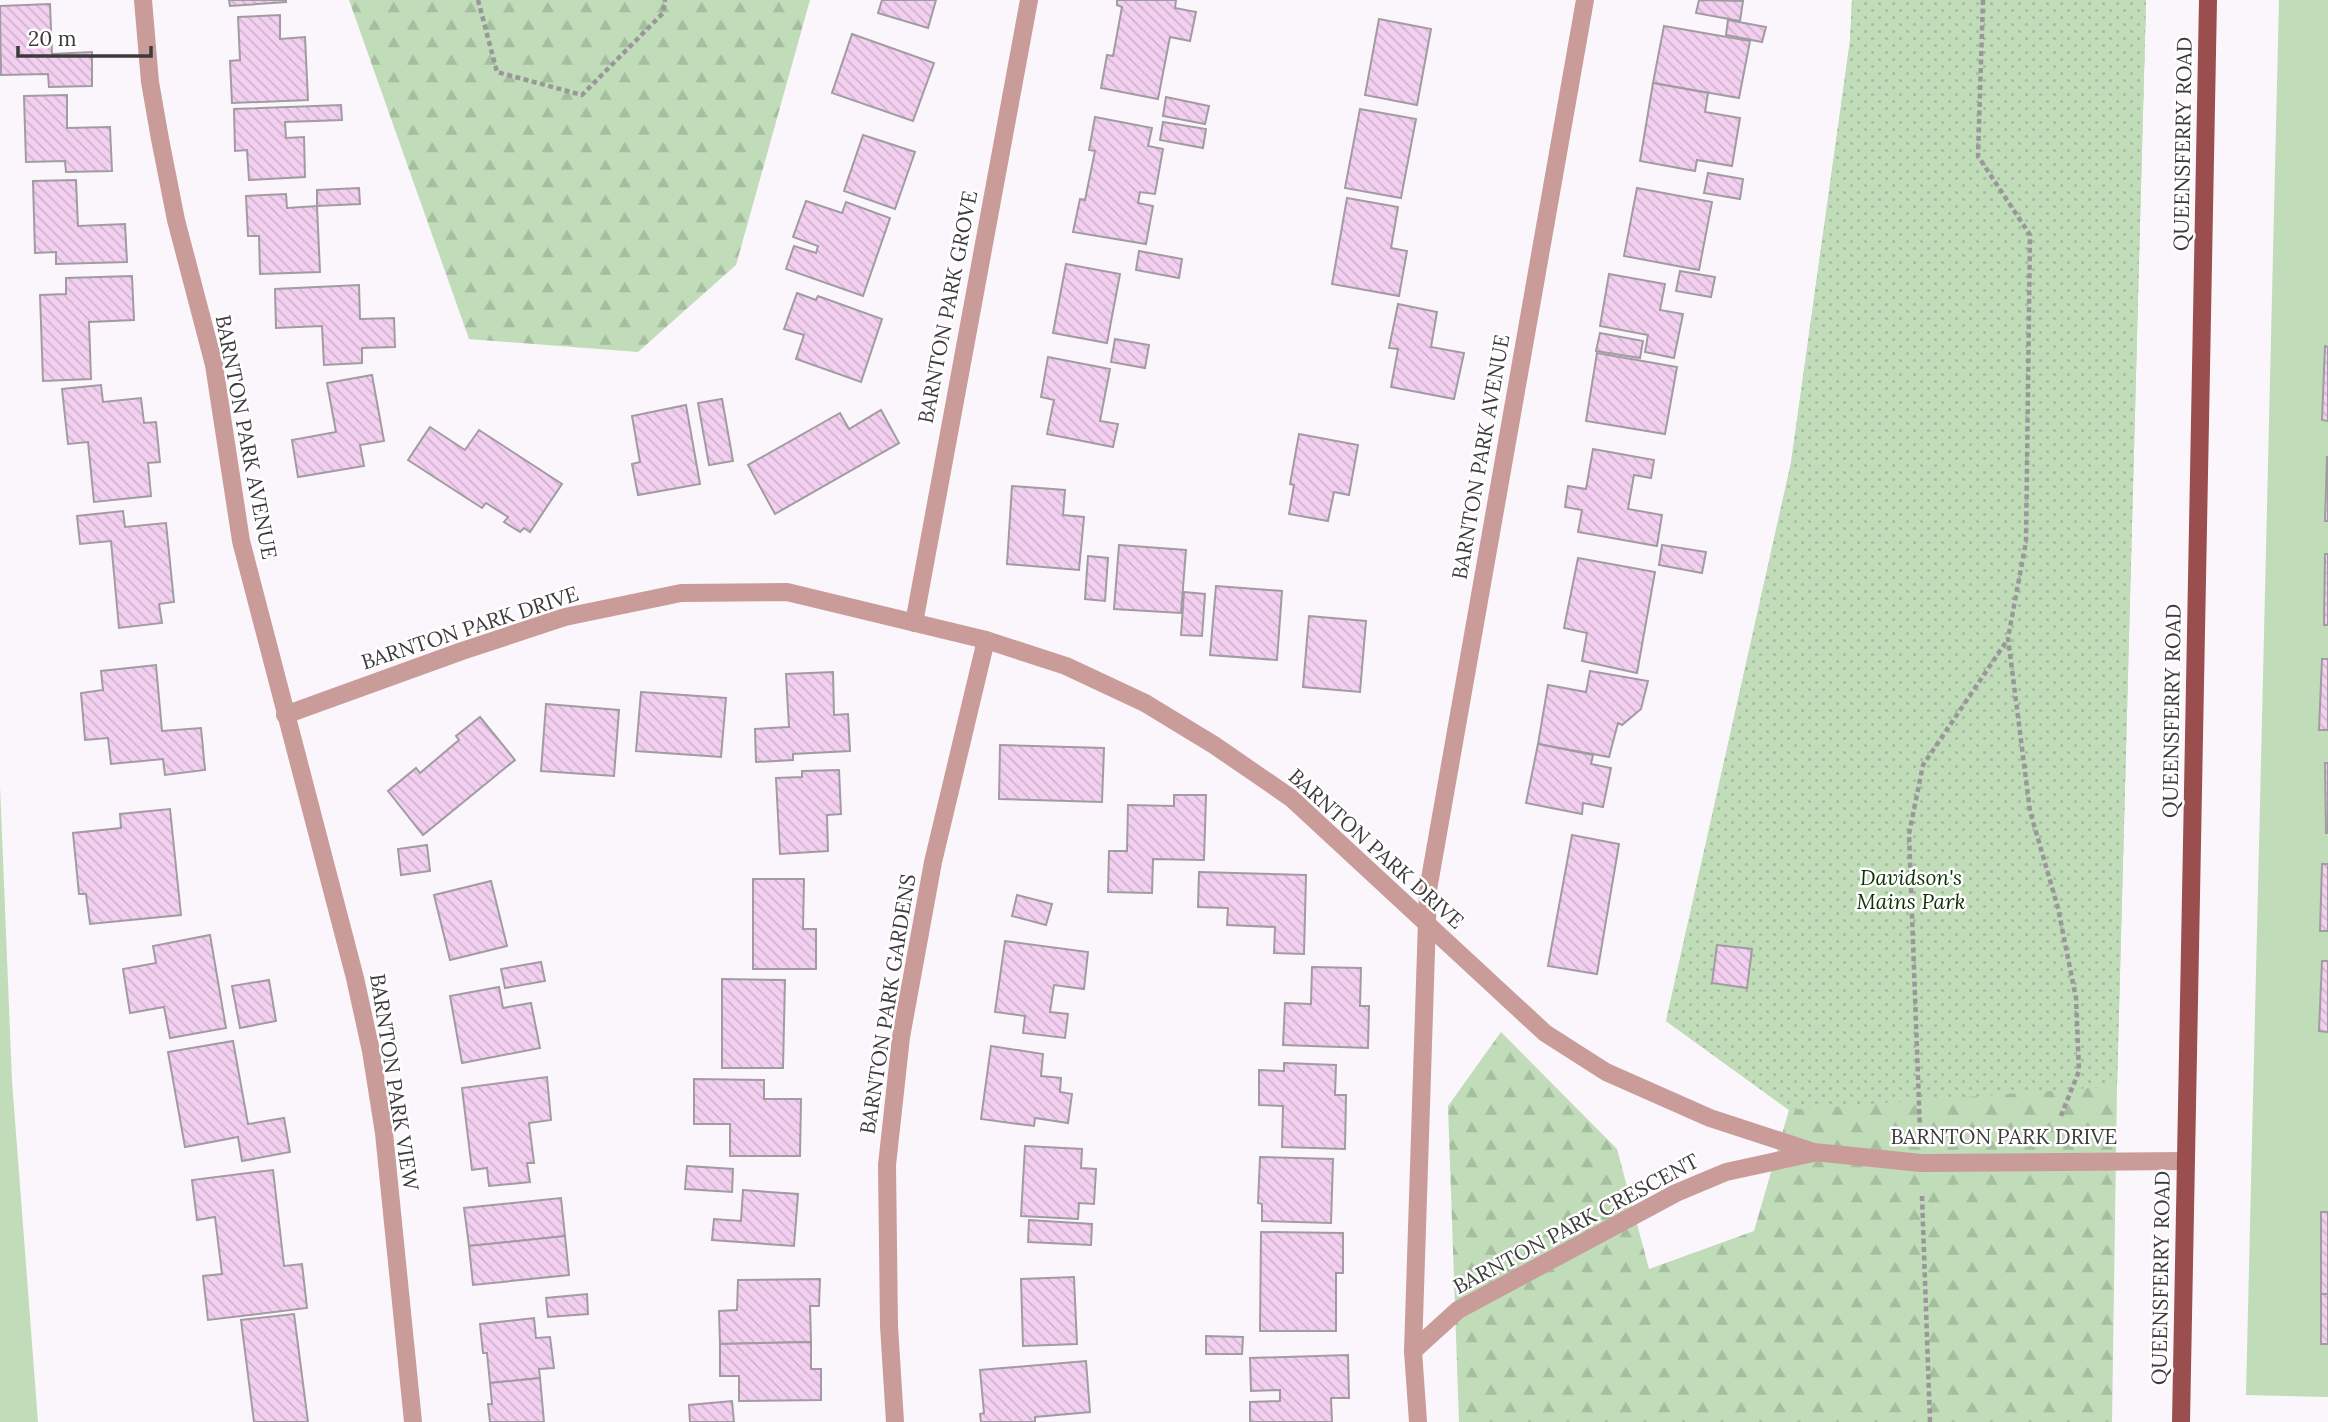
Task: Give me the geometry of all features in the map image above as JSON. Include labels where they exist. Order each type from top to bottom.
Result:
[{"type":"main road","name":"QUEENSFERRY ROAD","points":[[2181,1422],[2208,0]]},
{"type":"street","name":"BARNTON PARK AVENUE","points":[[143,0],[150,82],[168,180],[179,233],[214,365],[241,541],[285,715]]},
{"type":"street","name":"BARNTON PARK GROVE","points":[[914,623],[1029,0]]},
{"type":"street","name":"BARNTON PARK AVENUE","points":[[1426,923],[1428,890],[1584,0]]},
{"type":"street","name":"BARNTON PARK DRIVE","points":[[285,715],[565,617],[681,593],[787,592],[986,640],[1066,666],[1145,703],[1214,745],[1291,798],[1545,1033],[1605,1072],[1710,1118],[1814,1152],[1921,1163],[2186,1161]]},
{"type":"street","name":"BARNTON PARK GARDENS","points":[[895,1422],[889,1326],[887,1165],[901,1037],[933,862],[986,640]]},
{"type":"street","name":"BARNTON PARK VIEW","points":[[285,715],[355,978],[371,1051],[384,1133],[413,1422]]},
{"type":"street","points":[[1418,1422],[1413,1351],[1426,923]]},
{"type":"street","name":"BARNTON PARK CRESCENT","points":[[1413,1351],[1458,1310],[1676,1192],[1726,1172],[1814,1152]]},
{"type":"path","points":[[478,0],[497,72],[582,95],[663,13],[665,0]]},
{"type":"path","points":[[1983,0],[1978,156],[2030,235],[2026,541],[2008,638],[2030,811],[2058,908],[2076,998],[2079,1071],[2060,1118]]},
{"type":"path","points":[[1930,1422],[1909,834],[1923,765],[2008,638]]},
{"type":"green space","points":[[349,0],[810,0],[736,265],[638,352],[469,339]]},
{"type":"green space","name":"Davidson's Mains Park","points":[[1852,0],[2146,0],[2117,1086],[2112,1422],[1459,1422],[1448,1106],[1501,1032],[1617,1149],[1649,1269],[1754,1231],[1789,1110],[1666,1021],[1791,463],[1850,41]]},
{"type":"green space","name":"Davidson's Mains Park","points":[[1852,0],[2146,0],[2117,1086],[1789,1110],[1666,1021],[1791,463],[1850,41]]},
{"type":"green space","points":[[2279,0],[2328,0],[2328,1397],[2246,1395]]},
{"type":"green space","points":[[0,785],[12,1081],[38,1422],[0,1422]]},
{"type":"building","points":[[229,0],[286,0],[286,2],[230,6]]},
{"type":"building","points":[[882,0],[936,0],[928,28],[878,13]]},
{"type":"building","points":[[1117,0],[1176,0],[1175,8],[1196,12],[1190,41],[1170,37],[1158,99],[1101,88],[1107,55],[1113,56],[1122,7],[1117,5]]},
{"type":"building","points":[[1699,0],[1743,1],[1740,21],[1696,13]]},
{"type":"building","points":[[50,4],[52,54],[92,52],[92,86],[49,87],[48,74],[1,75],[0,6]]},
{"type":"building","points":[[280,15],[280,39],[305,37],[308,100],[232,103],[230,61],[240,60],[238,17]]},
{"type":"building","points":[[1379,19],[1431,29],[1417,105],[1365,95]]},
{"type":"building","points":[[1728,20],[1766,27],[1762,42],[1726,35]]},
{"type":"building","points":[[1664,26],[1750,41],[1739,98],[1653,83]]},
{"type":"building","points":[[852,34],[934,63],[913,121],[832,93]]},
{"type":"building","points":[[1653,83],[1708,93],[1705,112],[1740,118],[1732,166],[1697,160],[1695,171],[1640,161]]},
{"type":"building","points":[[67,95],[67,128],[110,127],[112,171],[66,172],[65,161],[26,162],[24,96]]},
{"type":"building","points":[[1166,97],[1209,106],[1205,124],[1163,116]]},
{"type":"building","points":[[341,105],[342,120],[285,122],[286,138],[304,137],[305,177],[249,180],[247,150],[235,151],[234,109]]},
{"type":"building","points":[[1360,109],[1416,119],[1401,198],[1345,188]]},
{"type":"building","points":[[1095,117],[1152,128],[1148,146],[1163,149],[1155,194],[1140,192],[1138,203],[1153,206],[1146,244],[1073,232],[1080,199],[1085,200],[1095,151],[1089,150]]},
{"type":"building","points":[[1163,122],[1206,129],[1203,148],[1160,140]]},
{"type":"building","points":[[863,135],[915,152],[895,209],[844,191]]},
{"type":"building","points":[[1708,173],[1743,179],[1740,199],[1704,193]]},
{"type":"building","points":[[76,180],[78,226],[125,224],[127,262],[56,264],[56,252],[35,253],[33,181]]},
{"type":"building","points":[[359,188],[360,204],[317,206],[317,190]]},
{"type":"building","points":[[1637,188],[1712,202],[1699,270],[1624,256]]},
{"type":"building","points":[[286,194],[287,208],[317,206],[320,272],[260,274],[259,236],[248,236],[246,196]]},
{"type":"building","points":[[1347,198],[1398,207],[1391,248],[1407,251],[1399,296],[1332,284]]},
{"type":"building","points":[[806,201],[842,213],[846,202],[890,218],[863,296],[786,269],[794,246],[816,253],[818,246],[793,237]]},
{"type":"building","points":[[1139,251],[1182,259],[1179,278],[1136,270]]},
{"type":"building","points":[[1066,264],[1120,274],[1107,343],[1053,333]]},
{"type":"building","points":[[1680,271],[1715,277],[1711,297],[1676,291]]},
{"type":"building","points":[[1609,274],[1665,284],[1660,310],[1683,314],[1674,358],[1645,352],[1648,335],[1600,326]]},
{"type":"building","points":[[132,276],[134,320],[89,322],[91,379],[43,381],[40,295],[66,294],[66,278]]},
{"type":"building","points":[[359,285],[360,319],[394,318],[395,347],[362,348],[362,363],[324,365],[322,326],[276,328],[275,289]]},
{"type":"building","points":[[797,293],[816,300],[818,296],[882,319],[861,382],[796,359],[804,335],[784,329]]},
{"type":"building","points":[[1398,304],[1437,312],[1431,347],[1464,353],[1454,399],[1391,387],[1398,349],[1389,348]]},
{"type":"building","points":[[1600,333],[1643,341],[1640,358],[1596,351]]},
{"type":"building","points":[[1115,339],[1149,345],[1145,368],[1111,362]]},
{"type":"building","points":[[2325,346],[2328,347],[2328,421],[2322,420]]},
{"type":"building","points":[[1597,353],[1677,367],[1665,434],[1586,421]]},
{"type":"building","points":[[1048,357],[1110,369],[1100,421],[1118,424],[1113,447],[1047,434],[1054,400],[1041,397]]},
{"type":"building","points":[[372,375],[384,441],[360,445],[364,466],[298,477],[292,440],[336,432],[327,383]]},
{"type":"building","points":[[101,385],[103,402],[141,398],[144,423],[156,422],[160,462],[148,463],[151,496],[94,502],[88,442],[68,444],[62,389]]},
{"type":"building","points":[[722,399],[733,461],[709,465],[698,403]]},
{"type":"building","points":[[686,405],[700,484],[638,495],[632,464],[640,462],[632,416]]},
{"type":"building","points":[[881,410],[899,443],[775,514],[748,465],[840,413],[849,429]]},
{"type":"building","points":[[430,427],[465,450],[479,430],[562,484],[530,532],[524,528],[520,532],[504,522],[508,517],[486,503],[482,508],[408,460]]},
{"type":"building","points":[[1299,434],[1358,445],[1349,495],[1334,492],[1328,521],[1289,514],[1294,485],[1290,484]]},
{"type":"building","points":[[1593,449],[1654,460],[1651,478],[1634,475],[1628,509],[1662,515],[1657,546],[1578,532],[1582,510],[1565,507],[1568,486],[1586,489]]},
{"type":"building","points":[[2327,457],[2328,521],[2325,521]]},
{"type":"building","points":[[1012,486],[1065,490],[1063,515],[1084,517],[1079,570],[1007,564]]},
{"type":"building","points":[[123,511],[125,527],[166,523],[174,602],[159,604],[162,623],[119,628],[111,541],[80,544],[77,516]]},
{"type":"building","points":[[1119,545],[1186,550],[1181,613],[1114,609]]},
{"type":"building","points":[[1662,545],[1706,552],[1702,573],[1659,565]]},
{"type":"building","points":[[2325,554],[2328,554],[2328,625],[2324,625]]},
{"type":"building","points":[[1088,556],[1108,558],[1105,601],[1085,599]]},
{"type":"building","points":[[1578,558],[1655,572],[1637,673],[1582,661],[1587,633],[1564,628]]},
{"type":"building","points":[[1216,586],[1282,591],[1277,660],[1210,655]]},
{"type":"building","points":[[1184,592],[1205,594],[1202,636],[1181,635]]},
{"type":"building","points":[[1309,616],[1366,621],[1360,692],[1303,687]]},
{"type":"building","points":[[2322,659],[2328,659],[2328,730],[2319,730]]},
{"type":"building","points":[[156,665],[162,731],[201,728],[205,770],[165,775],[163,759],[111,764],[108,738],[85,740],[81,693],[103,690],[101,671]]},
{"type":"building","points":[[1590,671],[1648,681],[1641,709],[1622,725],[1618,723],[1609,757],[1538,744],[1548,685],[1586,692]]},
{"type":"building","points":[[833,672],[834,715],[848,714],[850,751],[793,754],[793,760],[756,762],[755,729],[789,727],[786,674]]},
{"type":"building","points":[[641,692],[726,698],[721,757],[636,751]]},
{"type":"building","points":[[546,704],[619,710],[614,776],[541,771]]},
{"type":"building","points":[[480,717],[515,760],[423,835],[388,791],[416,768],[420,773],[459,740],[456,736]]},
{"type":"building","points":[[1538,744],[1593,755],[1591,764],[1611,768],[1603,807],[1583,803],[1582,814],[1526,803]]},
{"type":"building","points":[[1000,745],[1104,748],[1102,802],[999,799]]},
{"type":"building","points":[[2325,763],[2328,763],[2328,833],[2326,833]]},
{"type":"building","points":[[839,770],[841,814],[827,815],[828,851],[780,854],[776,778],[802,777],[802,771]]},
{"type":"building","points":[[1174,795],[1206,795],[1204,860],[1153,859],[1152,893],[1108,892],[1109,851],[1127,851],[1128,805],[1174,806]]},
{"type":"building","points":[[170,809],[181,915],[90,924],[86,894],[79,894],[73,833],[121,828],[120,814]]},
{"type":"building","points":[[1572,835],[1619,844],[1597,974],[1548,966]]},
{"type":"building","points":[[427,845],[430,871],[401,875],[398,849]]},
{"type":"building","points":[[2322,864],[2328,864],[2328,931],[2320,931]]},
{"type":"building","points":[[1199,872],[1306,875],[1304,954],[1274,953],[1275,927],[1227,925],[1228,908],[1198,907]]},
{"type":"building","points":[[753,879],[804,879],[803,929],[816,929],[816,969],[753,969]]},
{"type":"building","points":[[491,881],[507,946],[450,960],[434,895]]},
{"type":"building","points":[[1017,895],[1052,904],[1046,925],[1012,916]]},
{"type":"building","points":[[210,935],[226,1028],[170,1038],[164,1007],[130,1013],[123,969],[156,963],[153,946]]},
{"type":"building","points":[[1005,941],[1088,952],[1084,989],[1054,985],[1050,1012],[1068,1014],[1065,1038],[1023,1033],[1025,1016],[995,1012]]},
{"type":"building","points":[[1717,945],[1752,949],[1747,988],[1712,983]]},
{"type":"building","points":[[2322,961],[2328,961],[2328,1032],[2319,1031]]},
{"type":"building","points":[[541,962],[545,981],[505,988],[501,969]]},
{"type":"building","points":[[1312,967],[1361,968],[1360,1006],[1369,1006],[1368,1048],[1283,1045],[1285,1003],[1311,1004]]},
{"type":"building","points":[[722,979],[785,980],[783,1068],[722,1068]]},
{"type":"building","points":[[269,980],[276,1021],[240,1028],[232,986]]},
{"type":"building","points":[[499,987],[503,1008],[531,1003],[540,1048],[462,1063],[450,996]]},
{"type":"building","points":[[233,1041],[248,1124],[284,1118],[290,1152],[242,1161],[238,1137],[185,1147],[168,1052]]},
{"type":"building","points":[[991,1046],[1043,1054],[1041,1076],[1061,1078],[1060,1092],[1072,1094],[1068,1123],[1035,1118],[1034,1126],[981,1119]]},
{"type":"building","points":[[1284,1063],[1336,1065],[1335,1095],[1346,1095],[1345,1149],[1282,1147],[1283,1106],[1259,1105],[1259,1070],[1284,1071]]},
{"type":"building","points":[[547,1077],[551,1120],[529,1123],[534,1163],[527,1163],[530,1182],[489,1186],[487,1168],[472,1170],[462,1088]]},
{"type":"building","points":[[694,1079],[764,1080],[764,1099],[801,1099],[800,1156],[730,1156],[730,1124],[694,1124]]},
{"type":"building","points":[[1025,1146],[1082,1149],[1081,1168],[1096,1169],[1094,1204],[1079,1203],[1078,1219],[1021,1216]]},
{"type":"building","points":[[1260,1157],[1333,1159],[1331,1223],[1262,1221],[1262,1204],[1258,1203]]},
{"type":"building","points":[[687,1166],[733,1169],[732,1192],[685,1189]]},
{"type":"building","points":[[273,1170],[284,1266],[302,1264],[307,1308],[208,1320],[203,1276],[222,1274],[215,1217],[197,1220],[192,1180]]},
{"type":"building","points":[[743,1190],[798,1194],[794,1246],[712,1240],[714,1219],[741,1221]]},
{"type":"building","points":[[561,1198],[565,1236],[469,1246],[464,1208]]},
{"type":"building","points":[[2321,1212],[2328,1212],[2328,1294],[2321,1294]]},
{"type":"building","points":[[1029,1220],[1092,1224],[1091,1245],[1028,1242]]},
{"type":"building","points":[[1261,1232],[1343,1233],[1343,1273],[1336,1273],[1336,1331],[1260,1331]]},
{"type":"building","points":[[565,1236],[569,1275],[473,1285],[469,1246]]},
{"type":"building","points":[[1074,1277],[1077,1344],[1023,1346],[1021,1279]]},
{"type":"building","points":[[820,1279],[819,1306],[810,1306],[811,1342],[720,1344],[719,1311],[737,1310],[738,1280]]},
{"type":"building","points":[[587,1294],[588,1314],[548,1317],[546,1298]]},
{"type":"building","points":[[2321,1294],[2328,1294],[2328,1344],[2321,1344]]},
{"type":"building","points":[[294,1314],[308,1422],[254,1422],[241,1320]]},
{"type":"building","points":[[534,1318],[536,1338],[550,1337],[554,1368],[539,1369],[540,1378],[490,1383],[480,1324]]},
{"type":"building","points":[[1206,1336],[1243,1337],[1242,1354],[1206,1354]]},
{"type":"building","points":[[811,1342],[811,1369],[821,1369],[821,1400],[739,1401],[739,1376],[720,1376],[720,1344]]},
{"type":"building","points":[[1348,1355],[1349,1398],[1331,1398],[1332,1422],[1250,1422],[1250,1402],[1280,1401],[1280,1390],[1251,1391],[1250,1358]]},
{"type":"building","points":[[1086,1361],[1090,1412],[1035,1417],[1035,1422],[981,1422],[980,1414],[984,1413],[980,1370]]},
{"type":"building","points":[[540,1378],[544,1422],[490,1422],[490,1383]]},
{"type":"building","points":[[732,1401],[734,1422],[690,1422],[689,1405]]}]
